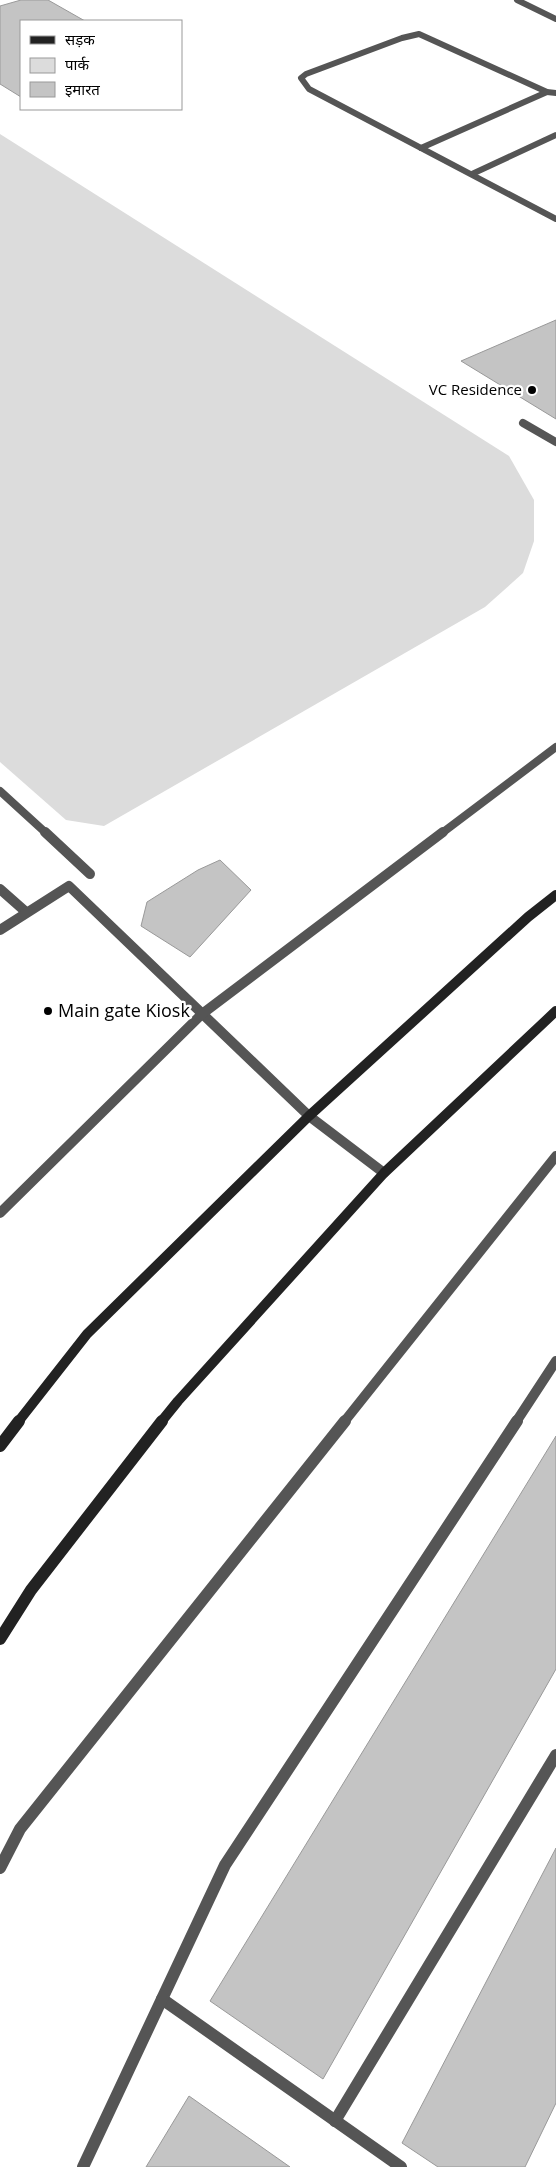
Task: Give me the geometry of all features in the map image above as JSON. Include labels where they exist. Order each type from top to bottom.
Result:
[{"type":"main road","points":[[0,1446],[87,1334],[309,1116],[528,917],[556,895]]},
{"type":"main road","points":[[0,1639],[31,1590],[178,1401],[384,1173],[556,1011]]},
{"type":"street","points":[[517,0],[556,18]]},
{"type":"street","points":[[556,93],[547,92],[419,34],[384,44],[306,74],[302,78],[309,89],[556,219]]},
{"type":"street","points":[[421,148],[547,92]]},
{"type":"street","points":[[472,174],[556,135]]},
{"type":"street","points":[[523,423],[556,442]]},
{"type":"street","points":[[0,1213],[202,1014],[556,747]]},
{"type":"street","points":[[0,791],[90,874]]},
{"type":"street","points":[[0,930],[69,886],[309,1116],[384,1173]]},
{"type":"street","points":[[0,889],[26,912]]},
{"type":"street","points":[[0,1868],[20,1829],[556,1156]]},
{"type":"street","points":[[83,2167],[225,1865],[556,1362]]},
{"type":"street","points":[[335,2122],[556,1755]]},
{"type":"street","points":[[162,1999],[401,2167]]},
{"type":"green space","points":[[0,134],[509,456],[534,500],[534,541],[523,573],[485,607],[104,826],[66,820],[0,762]]},
{"type":"building","points":[[21,0],[48,0],[83,20],[20,20],[20,96],[0,84],[0,6]]},
{"type":"building","name":"VC Residence","points":[[556,320],[556,419],[461,361]]},
{"type":"building","points":[[220,860],[251,890],[190,957],[141,926],[147,902],[198,870]]},
{"type":"building","points":[[556,1436],[556,1669],[323,2079],[210,2001]]},
{"type":"building","points":[[556,1848],[556,2103],[525,2167],[438,2167],[402,2143]]},
{"type":"building","points":[[189,2096],[290,2167],[146,2167]]},
{"type":"place","name":"VC Residence","points":[[532,390]]},
{"type":"place","name":"Main gate Kiosk","points":[[48,1011]]}]
